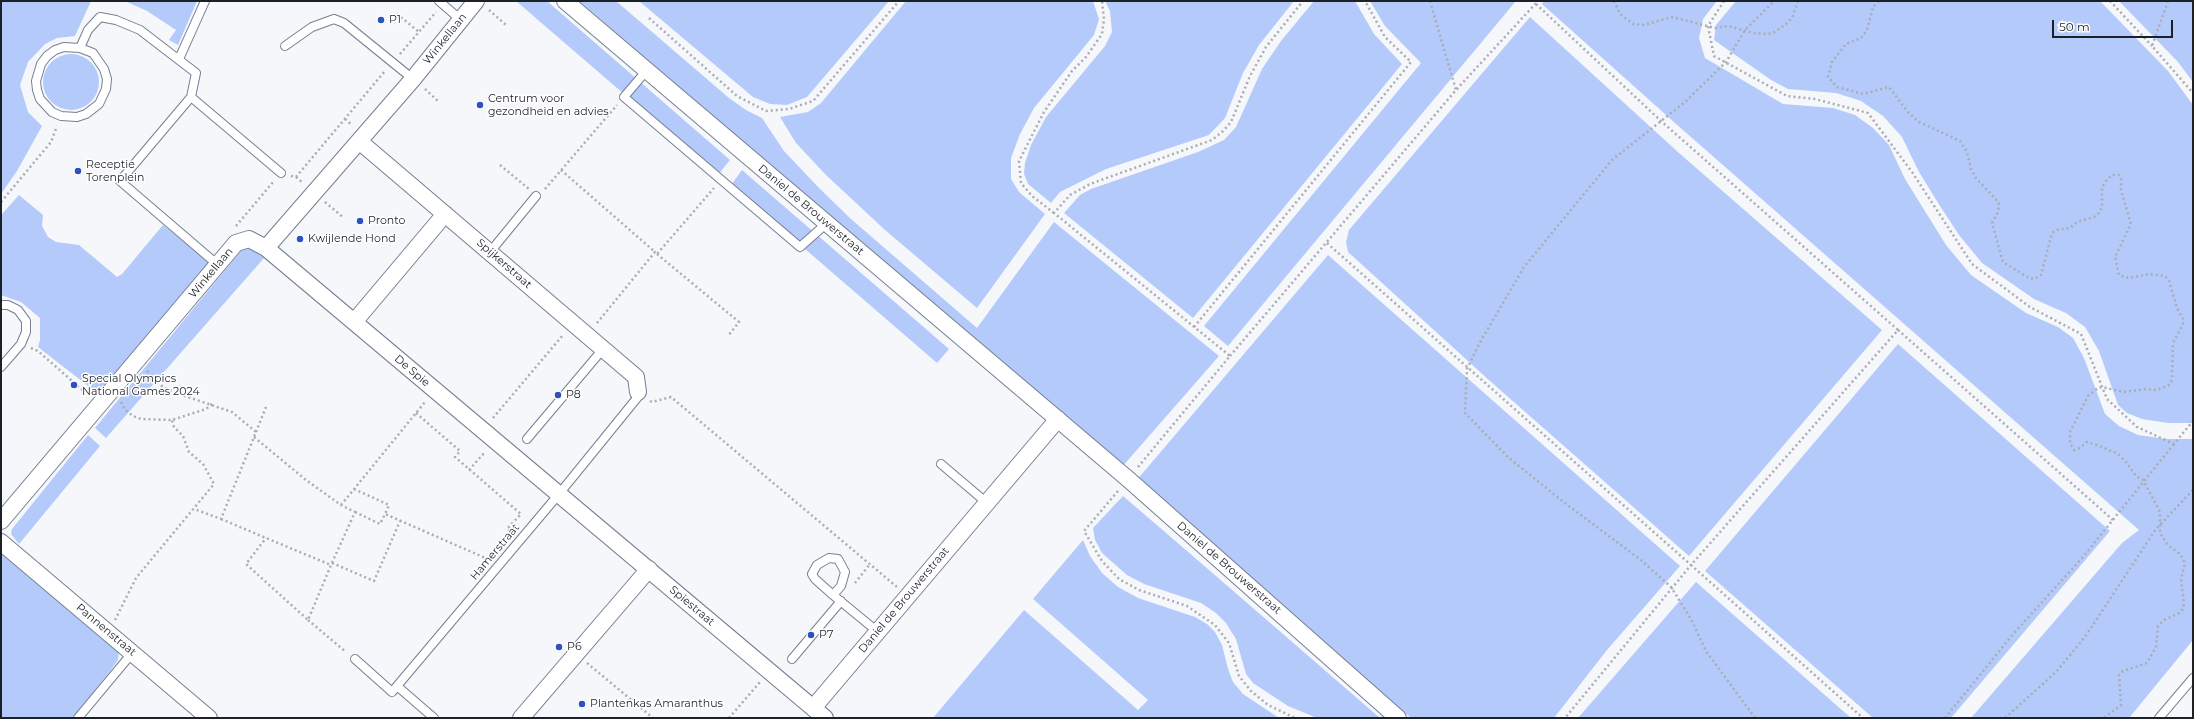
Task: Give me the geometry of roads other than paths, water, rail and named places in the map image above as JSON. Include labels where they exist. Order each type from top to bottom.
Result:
[{"type":"street","name":"Daniel de Brouwerstraat","points":[[565,1],[1128,479],[1398,718]]},
{"type":"street","name":"Winkellaan","points":[[1,521],[236,242],[242,240],[256,240],[266,248],[413,79],[461,20],[480,3]]},
{"type":"street","name":"Spijkerstraat","points":[[359,141],[636,377],[638,392]]},
{"type":"street","points":[[354,322],[445,214]]},
{"type":"street","name":"De Spie","points":[[266,248],[559,494]]},
{"type":"street","name":"Daniel de Brouwerstraat","points":[[819,713],[878,632],[1058,419]]},
{"type":"street","name":"Spiestraat","points":[[559,494],[819,713]]},
{"type":"street","name":"Pannenstraat","points":[[1,542],[133,652],[209,718]]},
{"type":"street","points":[[521,718],[649,570]]},
{"type":"lane","points":[[179,59],[205,1]]},
{"type":"lane","points":[[439,1],[461,20]]},
{"type":"lane","points":[[80,48],[88,30],[100,17],[116,20],[140,30],[196,73],[191,96],[120,181],[218,265]]},
{"type":"lane","points":[[285,46],[312,27],[334,20],[344,23],[413,79]]},
{"type":"lane","points":[[64,47],[80,48],[93,53],[100,60],[107,79],[106,89],[99,104],[89,112],[78,117],[61,116],[52,112],[40,99],[36,90],[37,72],[47,56],[55,50],[64,47]]},
{"type":"lane","points":[[647,70],[624,97],[800,247],[827,223]]},
{"type":"lane","points":[[191,96],[281,173]]},
{"type":"lane","points":[[490,252],[536,196]]},
{"type":"lane","points":[[1,305],[8,305],[18,310],[26,321],[26,332],[21,344],[1,367]]},
{"type":"lane","points":[[527,439],[603,349]]},
{"type":"lane","name":"Hamerstraat","points":[[397,686],[559,494],[637,398],[638,392]]},
{"type":"lane","points":[[941,464],[987,503]]},
{"type":"lane","points":[[833,595],[841,586],[845,572],[838,559],[832,558],[817,565],[812,574],[815,579],[833,595],[878,632]]},
{"type":"lane","points":[[792,659],[841,601]]},
{"type":"lane","points":[[78,718],[133,652]]},
{"type":"lane","points":[[355,659],[392,692],[397,686],[434,718]]},
{"type":"lane","points":[[2158,718],[2193,678]]},
{"type":"place","name":"P1","points":[[381,20]]},
{"type":"place","name":"Centrum voor gezondheid en advies","points":[[480,105]]},
{"type":"place","name":"Receptie Torenplein","points":[[78,171]]},
{"type":"place","name":"Pronto","points":[[360,221]]},
{"type":"place","name":"Kwijlende Hond","points":[[300,239]]},
{"type":"place","name":"Special Olympics National Games 2024","points":[[74,385]]},
{"type":"place","name":"P8","points":[[558,395]]},
{"type":"place","name":"P7","points":[[811,635]]},
{"type":"place","name":"P6","points":[[559,647]]},
{"type":"place","name":"Plantenkas Amaranthus","points":[[582,704]]}]
